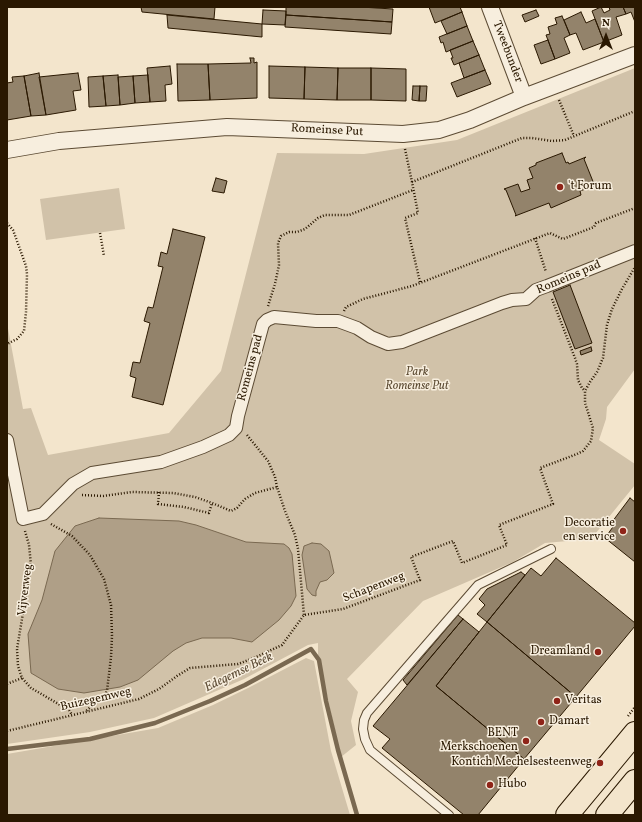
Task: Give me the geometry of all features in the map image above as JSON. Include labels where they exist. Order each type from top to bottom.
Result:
[{"type":"main road","points":[[567,815],[635,733]]},
{"type":"main road","points":[[607,815],[635,781]]},
{"type":"street","name":"Tweebunder","points":[[490,7],[524,97]]},
{"type":"street","name":"Romeinse Put","points":[[7,150],[59,140],[227,127],[403,134],[439,130],[470,120],[524,97],[635,56]]},
{"type":"street","name":"Romeins pad","points":[[236,428],[263,324],[267,320],[274,317],[316,321],[338,321],[357,328],[371,337],[388,344],[402,342],[502,303],[512,300],[526,299],[536,290],[635,251]]},
{"type":"street","points":[[7,440],[23,519],[43,514],[72,484],[92,473],[161,462],[203,447],[229,435],[236,428]]},
{"type":"lane","points":[[450,815],[370,750],[365,739],[363,729],[364,720],[367,713],[478,585],[551,549]]},
{"type":"path","points":[[554,86],[574,136]]},
{"type":"path","points":[[412,182],[522,138],[552,141],[565,140],[635,111]]},
{"type":"path","points":[[403,134],[418,213],[405,218],[420,282]]},
{"type":"path","points":[[267,320],[268,304],[275,284],[279,265],[278,243],[281,236],[289,232],[297,232],[305,229],[318,218],[325,215],[349,215],[413,190]]},
{"type":"path","points":[[338,321],[346,307],[363,299],[412,286],[550,233],[563,239],[594,227],[596,223],[635,208]]},
{"type":"path","points":[[7,222],[14,230],[26,266],[26,312],[24,331],[17,339],[7,344]]},
{"type":"path","points":[[100,233],[104,256]]},
{"type":"path","points":[[535,238],[549,285],[577,364],[578,380],[582,388],[586,391],[603,358],[607,325],[612,309],[635,267]]},
{"type":"path","name":"Schapenweg","points":[[306,615],[343,610],[420,580],[411,557],[453,541],[462,563],[507,545],[499,525],[553,504],[540,468],[583,451],[591,441],[593,428],[586,403],[586,391]]},
{"type":"path","points":[[236,428],[245,433],[268,461],[275,477],[285,511],[295,535],[306,615]]},
{"type":"path","points":[[67,489],[84,496],[159,492],[173,493],[212,502],[231,511],[255,493],[277,487]]},
{"type":"path","points":[[159,492],[158,504],[209,512],[212,502]]},
{"type":"path","name":"Vijverweg","points":[[22,678],[18,666],[17,649],[31,565],[29,545],[23,519]]},
{"type":"path","points":[[65,531],[72,536],[90,555],[101,572],[108,592],[111,612],[111,657],[107,691],[105,695],[85,712]]},
{"type":"path","name":"Buizegemweg","points":[[7,731],[139,700],[159,689],[190,668],[238,664],[254,658],[282,645],[306,615]]},
{"type":"path","points":[[7,684],[22,678],[31,688],[69,710],[72,715]]},
{"type":"green space","name":"Park Romeinse Put","points":[[635,68],[635,369],[607,407],[606,419],[599,440],[635,464],[635,485],[591,539],[545,543],[513,562],[423,601],[347,679],[358,692],[351,721],[356,745],[341,757],[318,656],[318,643],[308,645],[244,679],[154,718],[90,732],[7,744],[7,323],[23,409],[31,408],[48,455],[169,433],[221,371],[277,153],[364,154],[457,140]]},
{"type":"green space","points":[[119,188],[125,229],[46,240],[40,199]]},
{"type":"green space","points":[[306,658],[314,661],[331,751],[350,815],[7,815],[7,754],[158,728],[213,705]]},
{"type":"shaded area","points":[[99,518],[179,521],[196,525],[246,542],[284,544],[289,548],[292,554],[296,596],[291,606],[279,620],[252,642],[231,638],[202,638],[186,643],[173,651],[138,680],[120,687],[84,693],[58,689],[31,673],[28,634],[42,600],[55,551],[75,526]]},
{"type":"shaded area","points":[[312,543],[321,544],[329,551],[334,573],[327,580],[320,582],[316,591],[316,596],[312,595],[307,589],[302,555],[304,546]]},
{"type":"building","points":[[141,7],[215,7],[214,19],[142,12]]},
{"type":"building","points":[[286,7],[361,7],[393,9],[392,22],[286,15]]},
{"type":"building","points":[[429,7],[460,7],[462,12],[435,23]]},
{"type":"building","points":[[601,7],[604,13],[610,10],[609,7],[623,7],[626,14],[616,17],[622,35],[604,42],[592,11]]},
{"type":"building","points":[[623,7],[635,7],[635,22],[631,12],[626,14]]},
{"type":"building","points":[[263,10],[286,11],[285,25],[262,24]]},
{"type":"building","points":[[536,10],[539,16],[525,22],[522,15]]},
{"type":"building","points":[[462,12],[467,26],[447,34],[441,21]]},
{"type":"building","points":[[581,12],[586,23],[595,19],[604,42],[583,50],[576,33],[570,35],[564,20]]},
{"type":"building","points":[[167,15],[262,24],[262,37],[168,28]]},
{"type":"building","points":[[286,15],[392,22],[391,34],[285,27]]},
{"type":"building","points":[[562,16],[570,35],[564,38],[570,53],[555,59],[546,35],[550,34],[548,27],[557,24],[555,18]]},
{"type":"building","points":[[467,26],[473,41],[446,52],[443,42],[441,43],[439,37]]},
{"type":"building","points":[[548,40],[555,59],[541,64],[534,45]]},
{"type":"building","points":[[473,41],[479,55],[454,65],[450,50]]},
{"type":"building","points":[[479,55],[485,70],[464,78],[459,63]]},
{"type":"building","points":[[250,58],[254,58],[254,63],[257,62],[257,98],[210,100],[208,64],[251,63]]},
{"type":"building","points":[[177,64],[208,64],[210,100],[178,101]]},
{"type":"building","points":[[170,66],[172,84],[165,85],[166,101],[150,102],[147,68]]},
{"type":"building","points":[[269,66],[305,67],[304,99],[269,98]]},
{"type":"building","points":[[305,67],[338,68],[337,100],[304,99]]},
{"type":"building","points":[[338,68],[371,68],[371,100],[337,100]]},
{"type":"building","points":[[371,68],[406,69],[406,101],[371,100]]},
{"type":"building","points":[[485,70],[491,84],[457,97],[451,83]]},
{"type":"building","points":[[39,73],[46,115],[31,116],[24,76]]},
{"type":"building","points":[[78,73],[81,90],[73,91],[76,110],[46,115],[39,77]]},
{"type":"building","points":[[118,75],[120,105],[106,106],[103,76]]},
{"type":"building","points":[[148,75],[150,102],[135,103],[133,76]]},
{"type":"building","points":[[24,76],[31,116],[7,120],[7,83],[13,82],[12,77]]},
{"type":"building","points":[[103,76],[106,106],[89,107],[88,77]]},
{"type":"building","points":[[133,76],[135,103],[120,105],[118,77]]},
{"type":"building","points":[[413,86],[420,86],[419,101],[412,100]]},
{"type":"building","points":[[420,86],[427,86],[426,101],[419,101]]},
{"type":"building","name":"'t Forum","points":[[562,153],[566,163],[568,162],[569,164],[586,157],[584,159],[594,184],[596,185],[580,191],[581,195],[551,208],[549,203],[515,216],[516,215],[506,190],[504,189],[518,184],[521,192],[530,189],[527,180],[533,178],[529,168],[536,165],[536,163]]},
{"type":"building","points":[[216,178],[227,181],[224,193],[212,191]]},
{"type":"building","points":[[173,229],[205,237],[163,405],[132,397],[136,378],[130,376],[133,362],[140,363],[150,323],[144,321],[148,307],[153,308],[163,267],[158,266],[161,252],[167,254]]},
{"type":"building","points":[[570,285],[592,343],[575,349],[553,292]]},
{"type":"building","points":[[591,347],[592,351],[581,355],[580,351]]},
{"type":"building","name":"Decoratie en service","points":[[630,498],[635,502],[635,562],[605,538],[615,524],[612,522]]},
{"type":"building","points":[[556,558],[635,623],[635,626],[576,697],[487,622],[531,568],[541,576]]},
{"type":"building","points":[[521,572],[525,575],[487,622],[477,614],[485,605],[479,599],[487,589]]},
{"type":"building","points":[[458,615],[463,619],[407,685],[403,680]]},
{"type":"building","points":[[463,619],[479,632],[436,686],[524,759],[478,815],[464,815],[382,748],[390,739],[373,726]]},
{"type":"building","points":[[487,622],[576,697],[524,759],[436,686]]},
{"type":"waterway","name":"Edegemse Beek","points":[[7,749],[90,739],[155,723],[245,685],[311,649],[319,660],[326,701],[338,750],[357,815]]},
{"type":"place","name":"'t Forum","points":[[560,187]]},
{"type":"place","name":"Decoratie en service","points":[[623,531]]},
{"type":"place","name":"Dreamland","points":[[598,652]]},
{"type":"place","name":"Veritas","points":[[557,701]]},
{"type":"place","name":"Damart","points":[[541,722]]},
{"type":"place","name":"BENT Merkschoenen","points":[[526,741]]},
{"type":"place","name":"Kontich Mechelsesteenweg","points":[[600,763]]},
{"type":"place","name":"Hubo","points":[[490,785]]}]
